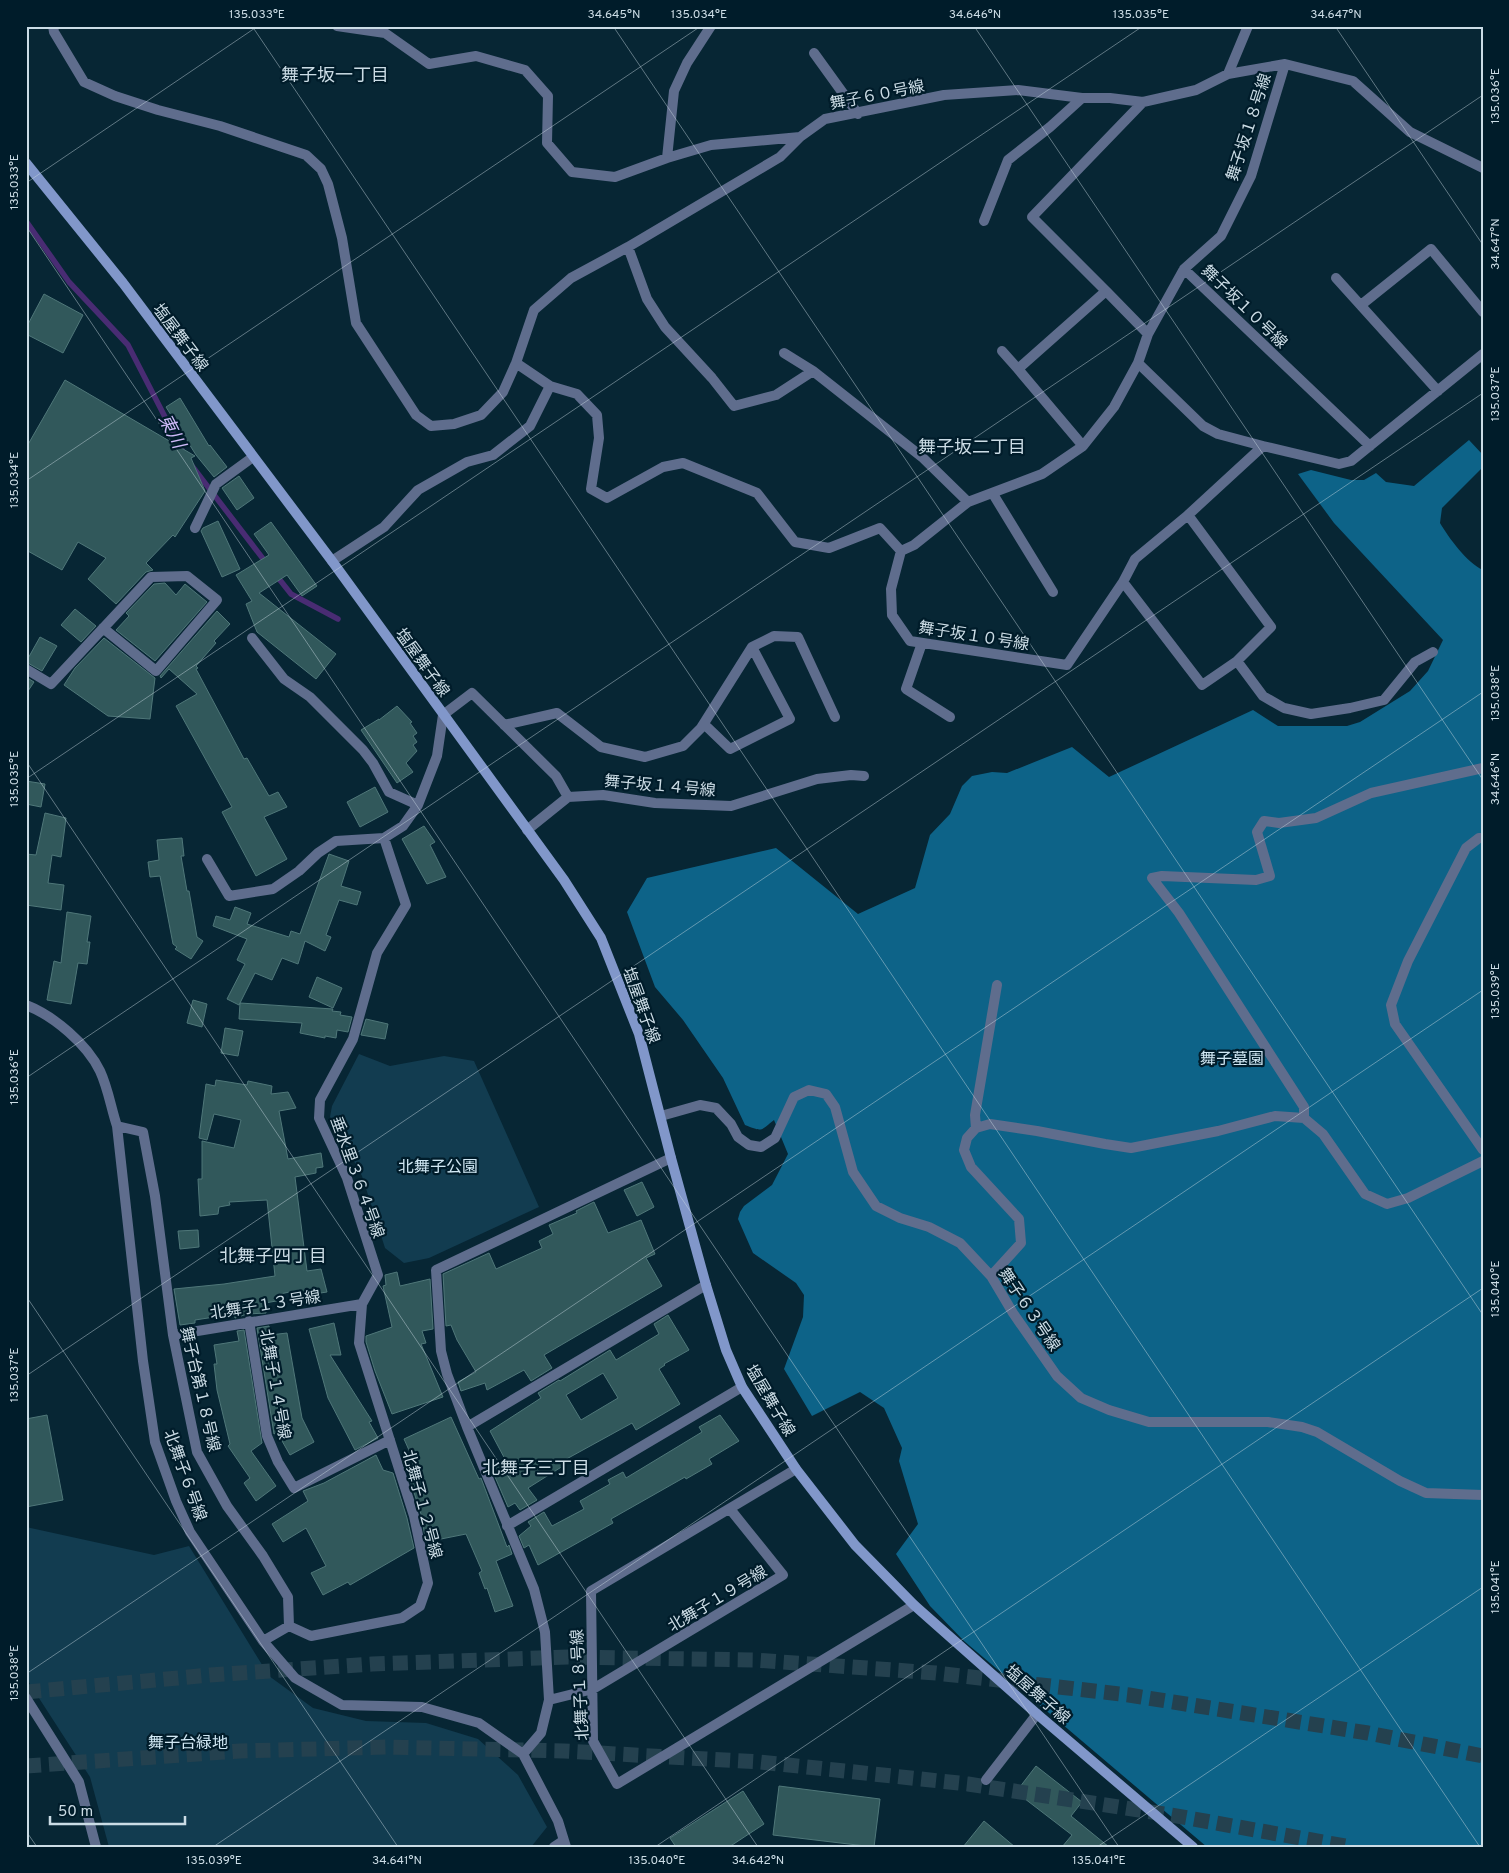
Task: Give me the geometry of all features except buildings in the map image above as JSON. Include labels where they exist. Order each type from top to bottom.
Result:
[{"type":"street","name":"舞子６０号線","points":[[54,26],[54,32],[84,82],[115,96],[158,110],[220,126],[306,155],[321,168],[328,184],[342,238],[356,323],[416,415],[431,426],[454,424],[481,415],[503,392],[516,363],[534,310],[572,278],[780,157],[800,137],[825,119],[858,114],[944,95],[1009,90],[1143,102],[1196,90],[1228,74],[1285,64],[1353,81],[1410,132],[1483,168]]},
{"type":"street","points":[[337,26],[385,33],[429,64],[476,56],[525,70],[548,96],[547,143],[572,172],[614,177],[711,145],[800,137]]},
{"type":"street","points":[[667,158],[674,91],[687,63],[712,26]]},
{"type":"street","points":[[1228,74],[1248,26]]},
{"type":"street","points":[[814,52],[858,114]]},
{"type":"street","name":"舞子坂１８号線","points":[[1184,269],[1221,236],[1250,176],[1285,64]]},
{"type":"street","points":[[984,221],[1008,160],[1050,127],[1082,98]]},
{"type":"street","points":[[1143,102],[1032,217],[1148,334]]},
{"type":"street","name":"塩屋舞子線","points":[[26,163],[123,283],[332,561],[564,880],[601,938],[639,1034],[671,1158],[726,1350],[742,1387],[796,1469],[855,1545],[914,1606],[1193,1847]]},
{"type":"street","points":[[628,247],[647,300],[665,326],[712,378],[734,406],[776,395],[813,370]]},
{"type":"street","points":[[1361,305],[1431,249],[1483,312]]},
{"type":"street","name":"舞子坂１０号線","points":[[1123,582],[1067,665],[910,641],[892,615],[891,589],[901,552],[914,545],[968,502],[994,494],[1042,474],[1083,446],[1114,407],[1138,363],[1148,334],[1184,269],[1370,446]]},
{"type":"street","points":[[1336,278],[1438,391]]},
{"type":"street","points":[[1018,369],[1106,291]]},
{"type":"street","points":[[1002,351],[1083,446]]},
{"type":"street","points":[[784,353],[813,370],[922,457],[968,502]]},
{"type":"street","points":[[1138,363],[1203,426],[1218,434],[1338,464],[1351,460],[1370,446],[1483,354]]},
{"type":"street","points":[[516,363],[550,386],[577,394],[597,415],[599,438],[591,489],[607,498],[663,467],[683,463],[757,493],[794,542],[829,548],[880,528],[901,552]]},
{"type":"street","points":[[332,561],[384,527],[418,490],[467,462],[493,455],[530,426],[550,386]]},
{"type":"street","points":[[1188,516],[1271,627],[1237,661],[1202,685],[1123,582],[1136,559],[1188,516],[1263,446]]},
{"type":"street","points":[[195,528],[216,484],[252,457]]},
{"type":"street","points":[[994,494],[1053,592]]},
{"type":"street","points":[[26,669],[51,684],[103,628],[151,577],[187,576],[217,600],[156,671],[103,628]]},
{"type":"street","points":[[504,725],[557,713],[601,747],[645,757],[683,746],[704,724],[752,647],[774,636],[798,637],[835,717]]},
{"type":"street","points":[[252,638],[284,679],[310,697],[363,750],[373,763],[389,792],[418,805]]},
{"type":"street","points":[[922,643],[906,689],[950,718]]},
{"type":"street","points":[[704,724],[730,749],[790,719],[752,647]]},
{"type":"street","points":[[1237,661],[1263,696],[1284,708],[1311,714],[1384,700],[1415,662],[1433,652]]},
{"type":"street","points":[[207,859],[228,896],[273,889],[336,841],[384,838],[403,826],[418,805],[437,756],[444,715],[472,693],[556,776],[568,797],[528,830]]},
{"type":"street","points":[[1304,1118],[1304,1107],[1179,913],[1152,878],[1162,876],[1256,880],[1270,876],[1257,832],[1264,821],[1279,823],[1316,818],[1371,793],[1483,768]]},
{"type":"street","name":"舞子坂１４号線","points":[[568,797],[603,794],[655,803],[731,806],[817,779],[851,775],[864,776]]},
{"type":"street","name":"垂水里３６４号線","points":[[362,1304],[378,1275],[347,1178],[319,1118],[320,1100],[353,1039],[377,953],[406,905],[384,838]]},
{"type":"street","points":[[1483,838],[1479,838],[1466,848],[1408,961],[1391,1005],[1395,1024],[1483,1150]]},
{"type":"street","points":[[976,1128],[975,1115],[998,985]]},
{"type":"street","name":"北舞子６号線","points":[[26,1006],[36,1009],[75,1036],[99,1070],[117,1126],[143,1360],[155,1442],[176,1502],[190,1532],[263,1641],[295,1678],[342,1705],[422,1707],[479,1722],[523,1754],[558,1821],[564,1844]]},
{"type":"street","name":"舞子６３号線","points":[[661,1116],[700,1105],[716,1108],[731,1124],[738,1137],[749,1145],[761,1147],[775,1138],[794,1097],[809,1090],[826,1094],[835,1107],[852,1172],[876,1206],[900,1218],[929,1227],[960,1243],[991,1276],[1013,1313],[1057,1376],[1081,1398],[1109,1410],[1149,1422],[1268,1422],[1302,1426],[1317,1432],[1400,1481],[1426,1493],[1483,1495]]},
{"type":"street","points":[[991,1276],[1021,1243],[1019,1219],[971,1167],[964,1150],[968,1138],[976,1128],[990,1124],[1131,1148],[1209,1133],[1275,1116],[1304,1118],[1323,1134],[1365,1194],[1387,1204],[1408,1198],[1483,1161]]},
{"type":"street","name":"舞子台第１８号線","points":[[117,1126],[144,1132],[155,1196],[173,1335],[197,1452],[227,1506],[263,1556],[288,1597],[289,1626]]},
{"type":"street","points":[[523,1754],[541,1732],[549,1700],[545,1632],[534,1590],[447,1374],[441,1351],[436,1270],[671,1158]]},
{"type":"street","points":[[467,1427],[706,1285]]},
{"type":"street","name":"北舞子１３号線","points":[[173,1335],[362,1304]]},
{"type":"street","name":"北舞子１２号線","points":[[289,1626],[311,1636],[402,1618],[420,1606],[428,1583],[414,1516],[359,1343],[362,1304]]},
{"type":"street","name":"北舞子１４号線","points":[[249,1322],[268,1436],[278,1462],[294,1488],[390,1440]]},
{"type":"street","points":[[507,1526],[742,1387]]},
{"type":"street","name":"北舞子１８号線","points":[[796,1469],[591,1591],[594,1690],[593,1741],[617,1784],[914,1606]]},
{"type":"street","name":"北舞子１９号線","points":[[594,1690],[783,1575],[730,1509]]},
{"type":"street","points":[[263,1641],[289,1626]]},
{"type":"street","points":[[549,1700],[594,1690]]},
{"type":"street","points":[[26,1698],[79,1782],[96,1847]]},
{"type":"street","points":[[986,1780],[1037,1714]]},
{"type":"street","points":[[554,1847],[564,1844]]},
{"type":"green space","name":"舞子墓園","points":[[1469,440],[1483,455],[1483,467],[1442,508],[1440,523],[1453,543],[1471,562],[1483,570],[1483,1847],[1207,1847],[964,1641],[930,1606],[896,1554],[918,1524],[899,1461],[902,1448],[884,1408],[860,1392],[812,1416],[784,1369],[803,1317],[804,1295],[796,1283],[753,1253],[738,1219],[744,1206],[772,1185],[788,1154],[774,1120],[761,1129],[745,1125],[723,1078],[683,1020],[655,987],[627,912],[647,878],[776,848],[858,914],[915,888],[930,835],[950,814],[962,786],[972,776],[992,772],[1007,773],[1072,747],[1109,777],[1253,710],[1278,726],[1347,726],[1360,722],[1410,691],[1428,671],[1443,640],[1334,523],[1298,474],[1311,470],[1351,480],[1364,480],[1376,473],[1386,482],[1414,486]]},
{"type":"green space","name":"北舞子公園","points":[[359,1054],[390,1066],[444,1056],[474,1061],[539,1207],[429,1258],[404,1263],[385,1248],[362,1176],[330,1117],[332,1106]]},
{"type":"green space","name":"舞子台緑地","points":[[26,1527],[154,1555],[189,1546],[269,1676],[313,1708],[366,1721],[426,1723],[478,1739],[518,1775],[547,1827],[531,1847],[109,1847],[90,1777],[26,1678]]},
{"type":"waterway","name":"東川","points":[[26,221],[69,282],[128,345],[183,452]]},
{"type":"waterway","name":"東川","points":[[192,466],[267,564]]},
{"type":"waterway","name":"東川","points":[[276,575],[291,594],[338,619]]},
{"type":"tunnel","points":[[26,1692],[210,1675],[372,1664],[568,1657],[754,1660],[936,1673],[1129,1695],[1368,1733],[1483,1756]]},
{"type":"tunnel","points":[[26,1766],[240,1751],[387,1747],[564,1751],[760,1762],[968,1784],[1171,1815],[1351,1847]]},
{"type":"district","name":"舞子坂一丁目","points":[[335,75]]},
{"type":"district","name":"舞子坂二丁目","points":[[972,447]]},
{"type":"district","name":"北舞子四丁目","points":[[273,1256]]},
{"type":"district","name":"北舞子三丁目","points":[[536,1468]]}]
